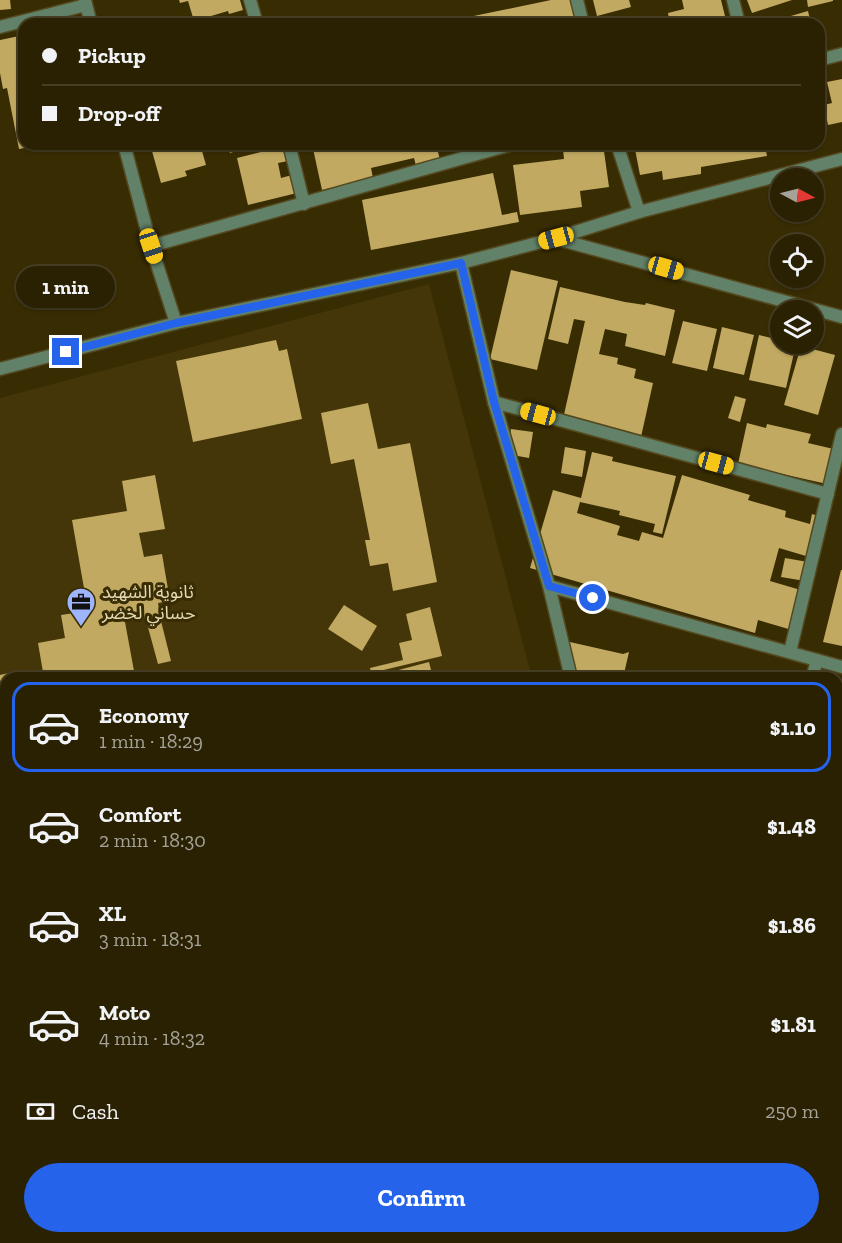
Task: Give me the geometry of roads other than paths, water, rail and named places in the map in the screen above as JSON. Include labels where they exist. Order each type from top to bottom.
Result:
[{"type":"street","points":[[250,0],[255,18]]},
{"type":"street","points":[[577,0],[582,18]]},
{"type":"street","points":[[732,0],[737,18]]},
{"type":"street","points":[[32,18],[86,3],[90,18]]},
{"type":"street","points":[[0,27],[18,22]]},
{"type":"street","points":[[825,58],[842,54]]},
{"type":"street","points":[[125,150],[151,246],[176,323]]},
{"type":"street","points":[[290,150],[304,204]]},
{"type":"street","points":[[151,246],[492,150]]},
{"type":"street","points":[[618,150],[639,212]]},
{"type":"street","points":[[0,369],[176,323],[461,263],[556,238],[639,212],[842,159]]},
{"type":"street","points":[[556,238],[842,317]]},
{"type":"street","points":[[461,263],[494,402],[549,586],[570,672]]},
{"type":"street","points":[[494,402],[828,494]]},
{"type":"street","points":[[790,652],[828,494],[839,460],[842,434]]},
{"type":"street","points":[[549,586],[842,667]]},
{"type":"street","points":[[814,672],[817,660]]},
{"type":"place","name":"ثانوية الشهيد حساني لخضر","points":[[81,628]]}]
